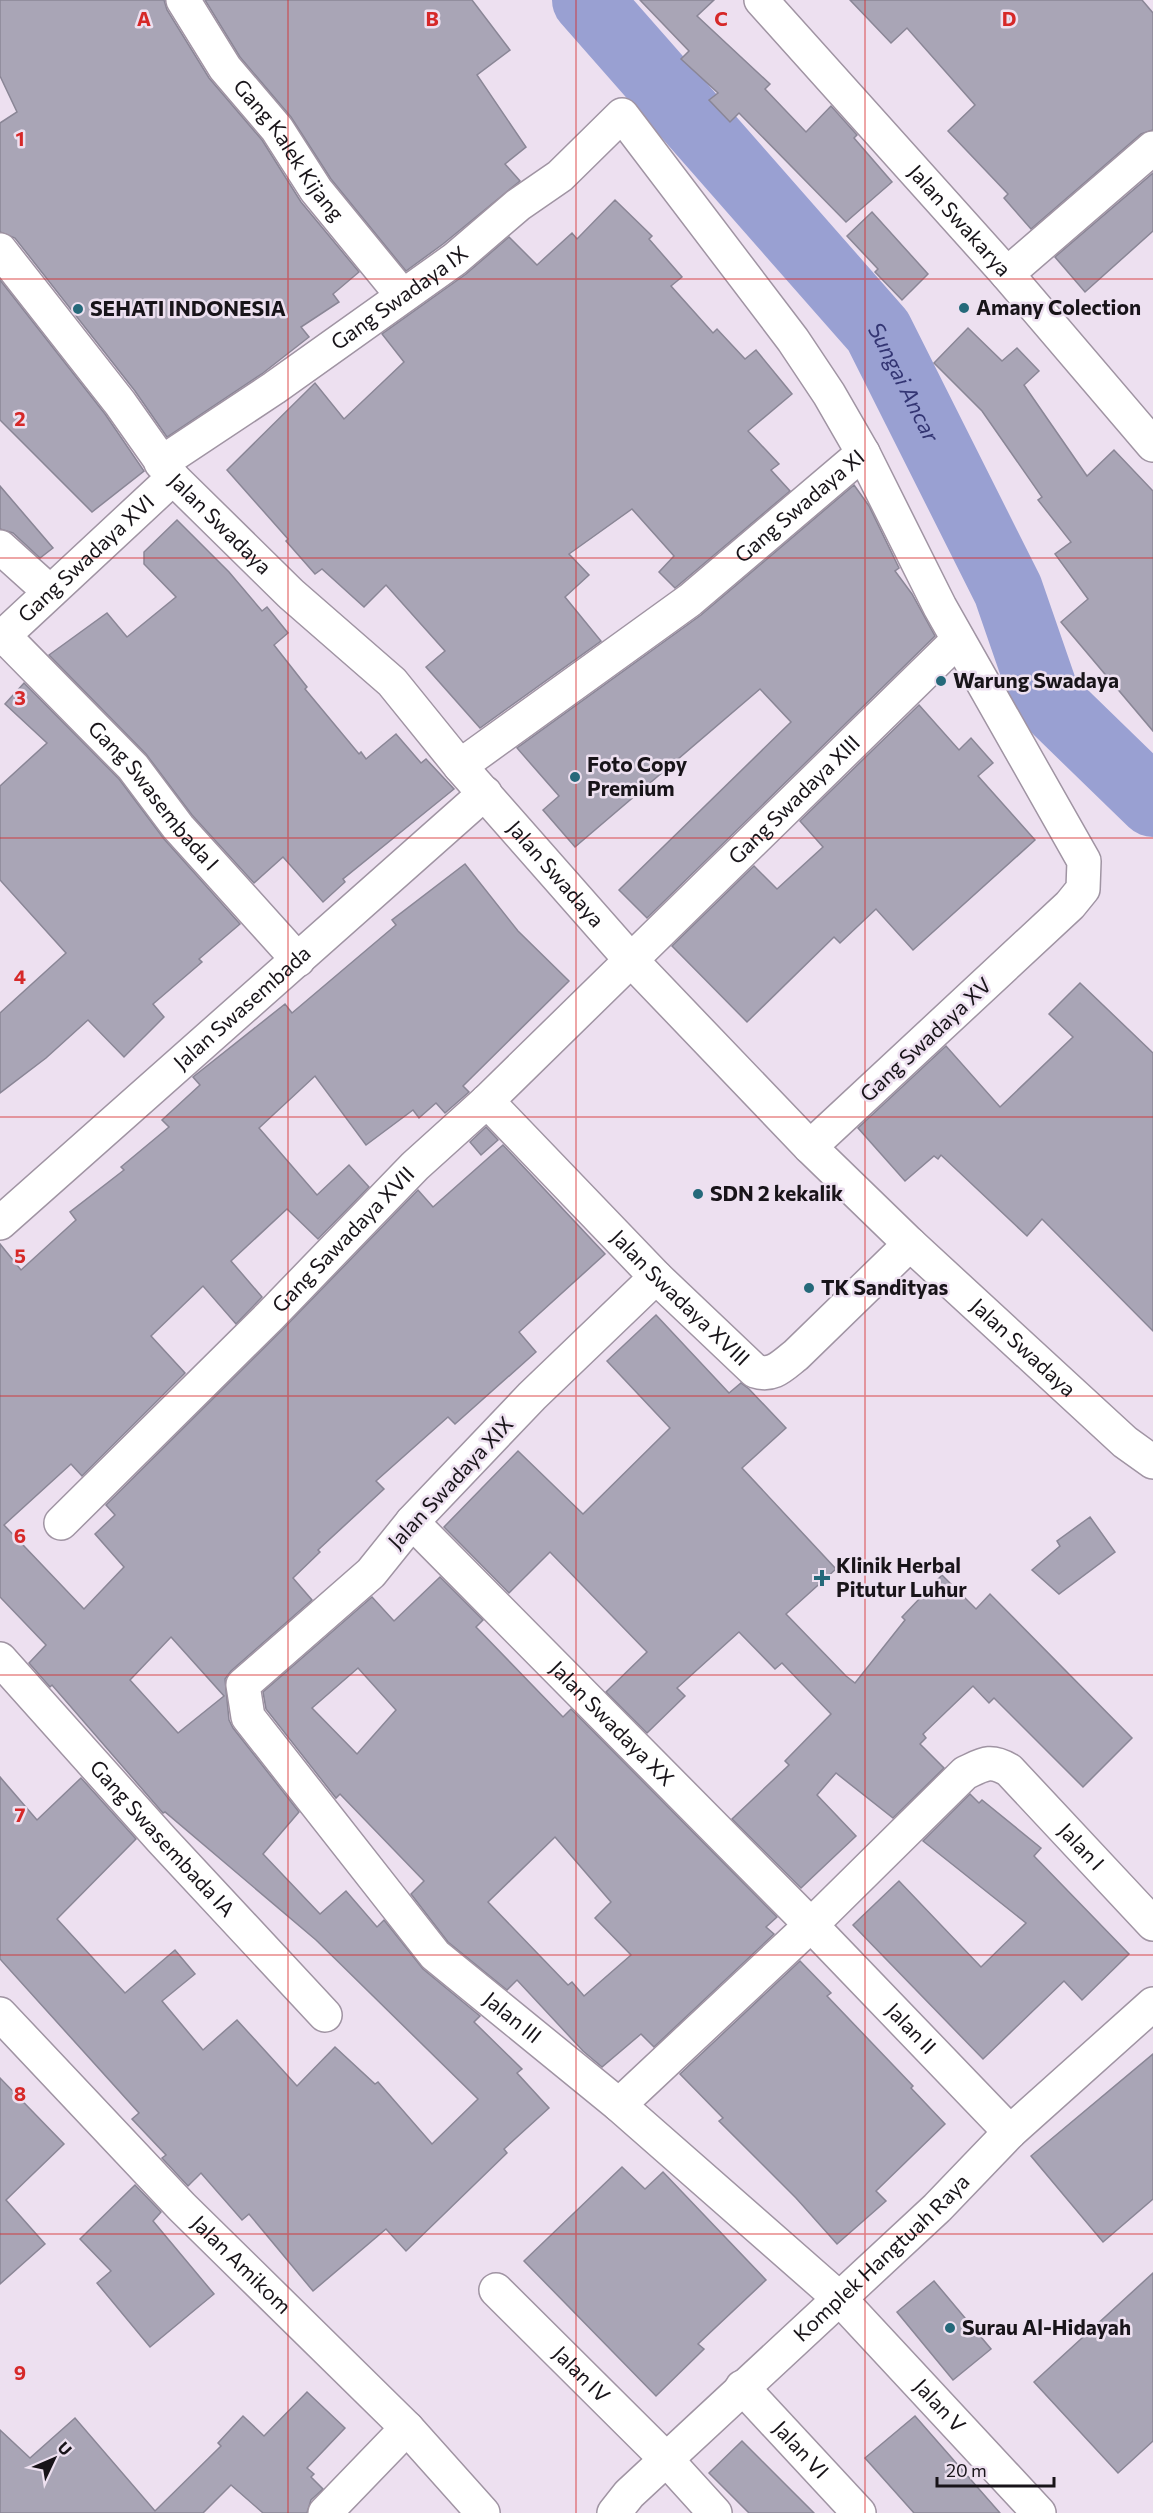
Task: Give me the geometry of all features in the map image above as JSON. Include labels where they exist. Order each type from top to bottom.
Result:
[{"type":"street","name":"Gang Kalek Kijang","points":[[183,0],[225,68],[278,129],[316,190],[402,295]]},
{"type":"street","name":"Jalan Swakarya","points":[[761,0],[1006,274],[1153,445]]},
{"type":"street","name":"Gang Swadaya IX","points":[[167,470],[274,388],[455,259],[518,205],[560,176],[622,115]]},
{"type":"street","name":"Gang Swadaya XI","points":[[460,766],[690,600],[863,453],[793,340],[622,115]]},
{"type":"street","points":[[1006,274],[1153,148]]},
{"type":"street","name":"Jalan Swadaya","points":[[0,250],[120,403],[167,470],[291,594],[392,681],[460,766],[630,959],[810,1147],[910,1244],[1125,1442],[1153,1462]]},
{"type":"street","name":"Gang Swadaya XV","points":[[810,1147],[1042,933],[1083,889],[1084,861],[958,640],[863,453]]},
{"type":"street","name":"Gang Swadaya XVI","points":[[2,637],[50,592],[167,470]]},
{"type":"street","points":[[0,547],[50,592]]},
{"type":"street","name":"Gang Swasembada I","points":[[2,637],[133,767],[178,827],[298,960]]},
{"type":"street","name":"Gang Swadaya XIII","points":[[630,959],[958,640]]},
{"type":"street","name":"Jalan Swasembada","points":[[0,1223],[485,793]]},
{"type":"street","name":"Gang Sawadaya XVII","points":[[61,1524],[270,1316],[415,1166],[487,1101],[630,959]]},
{"type":"street","name":"Jalan Swadaya XVIII","points":[[487,1101],[656,1277],[755,1371],[770,1374],[796,1355],[910,1244]]},
{"type":"street","name":"Jalan Swadaya XIX","points":[[243,1685],[371,1573],[412,1522],[532,1396],[656,1277]]},
{"type":"street","name":"Jalan Swadaya XX","points":[[412,1522],[811,1925]]},
{"type":"street","name":"Gang Swasembada IA","points":[[0,1659],[162,1840],[325,2015]]},
{"type":"street","name":"Jalan III","points":[[243,1685],[248,1717],[435,1955],[619,2106],[840,2298]]},
{"type":"street","name":"Jalan I","points":[[811,1925],[966,1773],[983,1764],[996,1763],[1009,1770],[1153,1924]]},
{"type":"street","points":[[619,2106],[811,1925]]},
{"type":"street","name":"Jalan II","points":[[811,1925],[1010,2132]]},
{"type":"street","name":"Komplek Hangtuah Raya","points":[[614,2513],[629,2494],[742,2387],[937,2208],[1010,2132],[1153,2004]]},
{"type":"street","name":"Jalan Amikom","points":[[0,2014],[182,2207],[407,2427],[483,2513]]},
{"type":"street","name":"Jalan IV","points":[[496,2290],[666,2459],[715,2513]]},
{"type":"street","name":"Jalan V","points":[[840,2298],[1039,2513]]},
{"type":"street","name":"Jalan VI","points":[[742,2387],[859,2513]]},
{"type":"street","points":[[325,2513],[407,2427]]},
{"type":"building","points":[[0,0],[164,0],[167,10],[209,78],[262,140],[301,202],[359,272],[333,294],[339,302],[301,327],[309,337],[263,373],[167,437],[135,391],[15,238],[0,232],[0,123],[17,112],[0,76]]},
{"type":"building","points":[[205,0],[472,0],[510,50],[477,75],[526,147],[505,164],[520,181],[406,271],[331,179],[291,117],[240,57]]},
{"type":"building","points":[[640,0],[714,0],[697,16],[770,84],[765,89],[806,132],[831,106],[857,135],[854,138],[892,182],[846,222],[739,113],[730,122],[709,100],[718,93],[681,59],[689,51]]},
{"type":"building","points":[[850,0],[1142,0],[1153,13],[1153,130],[1141,134],[1031,229],[1004,198],[1008,194],[948,131],[975,105],[907,28],[891,43]]},
{"type":"building","points":[[1153,173],[1153,231],[1085,292],[1055,257]]},
{"type":"building","points":[[615,200],[652,236],[649,239],[682,277],[671,286],[713,333],[717,329],[745,359],[756,350],[792,394],[748,431],[779,464],[771,470],[790,491],[675,588],[659,572],[674,556],[632,509],[569,554],[589,575],[565,597],[601,641],[480,728],[426,667],[445,651],[386,585],[364,607],[322,569],[315,574],[286,541],[288,539],[227,470],[315,383],[344,419],[404,362],[382,334],[466,274],[509,237],[537,265],[572,233],[577,239]]},
{"type":"building","points":[[872,212],[928,274],[902,300],[875,272],[878,269],[847,236]]},
{"type":"building","points":[[0,280],[105,414],[144,471],[92,512],[0,420]]},
{"type":"building","points":[[968,328],[1002,361],[1017,348],[1039,371],[1024,385],[1087,476],[1114,450],[1153,491],[1153,731],[1061,622],[1088,599],[1055,554],[1071,542],[1038,500],[1042,497],[982,411],[934,363]]},
{"type":"building","points":[[854,485],[869,506],[899,568],[895,571],[912,594],[935,636],[647,918],[619,890],[791,722],[760,689],[575,847],[543,810],[559,796],[517,748],[701,615]]},
{"type":"building","points":[[0,486],[53,548],[40,558],[13,533],[0,529]]},
{"type":"building","points":[[177,520],[229,572],[262,611],[267,607],[288,633],[274,645],[307,687],[305,689],[359,754],[361,752],[366,759],[396,734],[421,763],[426,759],[454,789],[343,879],[345,882],[323,902],[283,857],[254,883],[192,815],[146,754],[49,655],[107,613],[127,637],[176,597],[144,564],[144,552]]},
{"type":"building","points":[[24,683],[119,779],[164,839],[240,924],[199,959],[202,962],[153,1004],[164,1017],[124,1057],[88,1020],[46,1058],[0,1093],[0,1013],[66,953],[0,880],[0,786],[47,743],[5,704]]},
{"type":"building","points":[[919,705],[959,750],[971,738],[993,763],[978,776],[1035,840],[913,950],[876,909],[840,943],[834,937],[747,1022],[672,946],[754,866],[777,889],[823,847],[800,821]]},
{"type":"building","points":[[465,864],[518,931],[569,981],[463,1086],[469,1092],[445,1113],[436,1103],[419,1118],[413,1110],[366,1145],[315,1076],[259,1128],[317,1195],[349,1165],[369,1187],[318,1239],[287,1209],[231,1261],[262,1297],[236,1324],[203,1286],[151,1336],[185,1373],[82,1476],[71,1464],[4,1525],[84,1609],[124,1567],[95,1534],[115,1515],[106,1505],[283,1329],[418,1190],[433,1207],[503,1145],[605,1254],[519,1332],[536,1352],[455,1424],[448,1417],[376,1481],[384,1489],[318,1550],[320,1552],[293,1578],[312,1600],[231,1671],[225,1679],[229,1720],[233,1728],[299,1812],[263,1854],[320,1914],[346,1891],[377,1927],[384,1920],[423,1969],[480,2016],[474,2022],[522,2069],[517,2073],[549,2108],[504,2149],[507,2153],[406,2251],[386,2229],[313,2291],[249,2214],[242,2220],[201,2173],[188,2186],[162,2158],[166,2155],[132,2119],[139,2113],[0,1959],[0,1777],[37,1820],[81,1778],[136,1839],[57,1919],[125,1993],[175,1950],[195,1974],[162,2001],[203,2050],[237,2020],[297,2086],[335,2047],[375,2084],[378,2082],[432,2144],[478,2099],[316,1940],[165,1812],[163,1813],[52,1685],[50,1687],[29,1663],[46,1645],[0,1597],[0,1244],[21,1270],[76,1220],[70,1212],[124,1170],[121,1167],[169,1127],[162,1120],[200,1085],[193,1077],[285,1004],[292,1013],[396,925],[392,920]],"holes":[[[171,1637],[224,1696],[178,1733],[130,1680]]]},
{"type":"building","points":[[1080,983],[1153,1053],[1153,1331],[1042,1219],[1027,1236],[941,1155],[938,1159],[934,1156],[905,1181],[858,1128],[946,1046],[1000,1107],[1073,1037],[1049,1014]]},
{"type":"building","points":[[486,1127],[498,1140],[481,1155],[470,1142]]},
{"type":"building","points":[[656,1315],[729,1393],[741,1383],[786,1428],[742,1468],[836,1569],[786,1614],[846,1676],[855,1683],[905,1620],[902,1617],[942,1575],[976,1609],[990,1594],[1132,1738],[1083,1787],[994,1698],[989,1703],[973,1686],[923,1734],[926,1738],[920,1744],[944,1768],[893,1818],[836,1773],[817,1795],[856,1836],[801,1888],[732,1819],[789,1765],[785,1761],[831,1714],[782,1663],[775,1669],[739,1632],[677,1688],[685,1696],[647,1733],[606,1692],[647,1652],[550,1552],[509,1593],[444,1527],[518,1451],[583,1514],[670,1428],[607,1361]]},
{"type":"building","points":[[1090,1517],[1115,1552],[1059,1594],[1032,1570],[1060,1546],[1057,1541]]},
{"type":"building","points":[[440,1577],[483,1620],[476,1627],[563,1717],[571,1709],[777,1917],[766,1927],[774,1934],[654,2047],[641,2034],[602,2067],[583,2051],[517,1980],[507,1990],[448,1942],[411,1894],[424,1881],[340,1794],[336,1798],[266,1709],[263,1692],[372,1597],[394,1621]],"holes":[[[358,1668],[396,1710],[357,1754],[312,1708]],[[555,1837],[611,1902],[595,1918],[631,1955],[584,1996],[572,1982],[568,1985],[488,1902]]]},
{"type":"building","points":[[970,1794],[979,1803],[982,1800],[1041,1848],[1034,1856],[1129,1954],[1082,2000],[1064,1981],[983,2059],[853,1925],[899,1881],[981,1967],[1026,1923],[923,1841]]},
{"type":"building","points":[[800,1961],[831,1993],[827,1996],[913,2086],[911,2088],[945,2124],[876,2191],[886,2201],[837,2244],[796,2198],[719,2121],[723,2118],[680,2074]]},
{"type":"building","points":[[1153,2054],[1153,2199],[1103,2242],[1031,2156]]},
{"type":"building","points":[[0,2078],[64,2144],[6,2200],[45,2244],[0,2284]]},
{"type":"building","points":[[622,2167],[645,2189],[663,2172],[766,2280],[698,2344],[704,2349],[656,2396],[524,2261]]},
{"type":"building","points":[[135,2185],[161,2212],[153,2221],[214,2294],[150,2347],[97,2283],[111,2271],[80,2239]]},
{"type":"building","points":[[1153,2273],[1153,2441],[1118,2473],[1034,2382]]},
{"type":"building","points":[[934,2281],[991,2349],[953,2380],[897,2312]]},
{"type":"building","points":[[307,2392],[345,2428],[307,2468],[314,2474],[311,2477],[323,2489],[311,2500],[307,2513],[263,2513],[231,2485],[203,2513],[0,2513],[0,2430],[30,2458],[75,2418],[155,2511],[221,2446],[218,2443],[243,2416],[264,2436]]},
{"type":"building","points":[[915,2416],[1000,2513],[914,2513],[865,2458]]},
{"type":"building","points":[[742,2441],[814,2513],[749,2513],[709,2473]]},
{"type":"waterway","name":"Sungai Ancar","points":[[587,0],[878,331],[1008,590],[1045,697],[1153,802]]},
{"type":"place","name":"Amany Colection","points":[[964,308]]},
{"type":"place","name":"SEHATI INDONESIA","points":[[78,309]]},
{"type":"place","name":"Warung Swadaya","points":[[941,681]]},
{"type":"place","name":"Foto Copy Premium","points":[[575,777]]},
{"type":"place","name":"SDN 2 kekalik","points":[[698,1194]]},
{"type":"place","name":"TK Sandityas","points":[[809,1288]]},
{"type":"place","name":"Klinik Herbal Pitutur Luhur","points":[[822,1578]]},
{"type":"place","name":"Surau Al-Hidayah","points":[[950,2328]]}]
